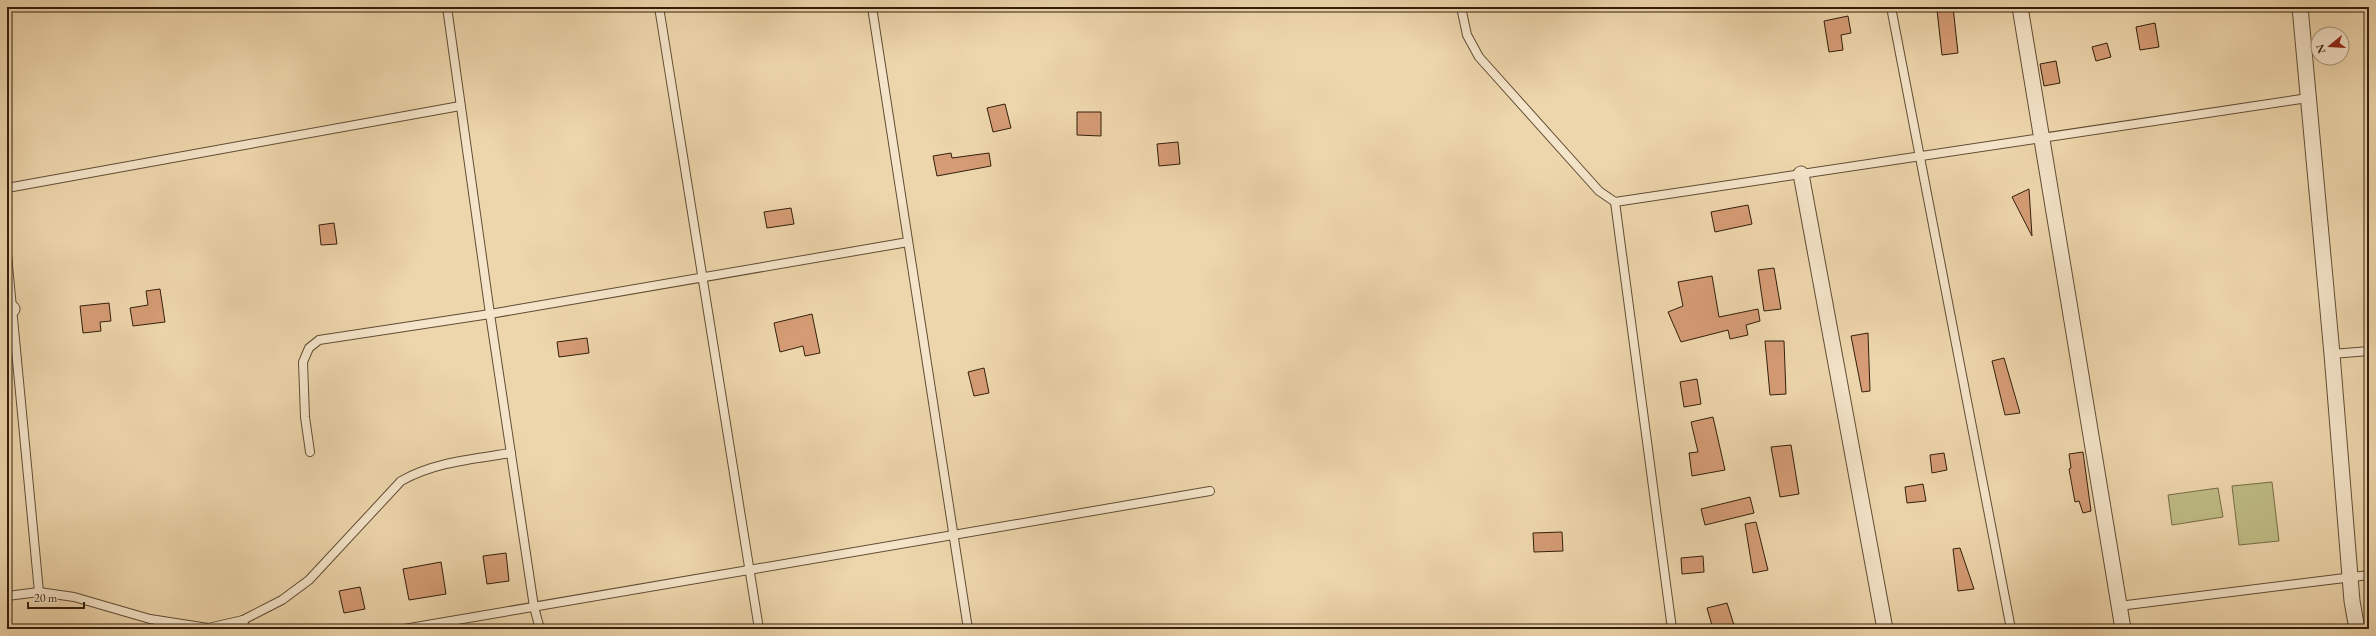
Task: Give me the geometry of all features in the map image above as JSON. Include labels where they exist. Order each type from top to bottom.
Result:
[{"type":"street","points":[[2020,7],[2123,629]]},
{"type":"street","points":[[2300,7],[2332,354],[2350,578],[2357,629]]},
{"type":"street","points":[[1801,174],[1885,629]]},
{"type":"lane","points":[[447,7],[490,314],[534,607],[540,629]]},
{"type":"lane","points":[[659,7],[759,629]]},
{"type":"lane","points":[[872,7],[968,629]]},
{"type":"lane","points":[[1455,7],[1461,16],[1467,35],[1479,57],[1599,191],[1615,202],[2308,98]]},
{"type":"lane","points":[[1461,7],[1461,16]]},
{"type":"lane","points":[[1891,7],[2011,629]]},
{"type":"lane","points":[[7,188],[460,106]]},
{"type":"lane","points":[[1615,202],[1672,629]]},
{"type":"lane","points":[[310,452],[305,417],[303,362],[309,348],[319,340],[490,314],[908,242]]},
{"type":"lane","points":[[7,255],[10,310],[39,592]]},
{"type":"lane","points":[[2332,354],[2369,351]]},
{"type":"lane","points":[[7,596],[39,592],[74,597],[150,619],[208,628],[243,620],[282,600],[309,580],[401,481],[417,471],[436,466],[511,453]]},
{"type":"lane","points":[[404,629],[1210,491]]},
{"type":"lane","points":[[2119,606],[2369,575]]},
{"type":"lane","points":[[243,620],[245,629]]},
{"type":"shaded area","points":[[2272,482],[2279,541],[2239,545],[2232,486]]},
{"type":"shaded area","points":[[2218,488],[2223,517],[2172,525],[2168,495]]},
{"type":"building","points":[[1953,7],[1958,53],[1942,55],[1937,10]]},
{"type":"building","points":[[1848,16],[1851,33],[1841,35],[1843,50],[1829,52],[1824,21]]},
{"type":"building","points":[[2155,23],[2159,47],[2140,50],[2136,27]]},
{"type":"building","points":[[2107,43],[2111,57],[2096,61],[2092,47]]},
{"type":"building","points":[[2056,61],[2060,83],[2044,86],[2040,64]]},
{"type":"building","points":[[1005,104],[1011,128],[993,132],[987,108]]},
{"type":"building","points":[[1077,112],[1101,112],[1101,136],[1077,135]]},
{"type":"building","points":[[1178,142],[1180,164],[1159,166],[1157,144]]},
{"type":"building","points":[[951,153],[952,158],[989,153],[991,166],[937,176],[933,156]]},
{"type":"building","points":[[2029,189],[2032,236],[2012,197]]},
{"type":"building","points":[[1748,205],[1752,224],[1715,232],[1711,212]]},
{"type":"building","points":[[791,208],[794,224],[767,228],[764,212]]},
{"type":"building","points":[[334,223],[337,244],[321,245],[319,225]]},
{"type":"building","points":[[1774,268],[1781,309],[1764,311],[1758,270]]},
{"type":"building","points":[[1712,276],[1719,317],[1758,309],[1760,321],[1746,325],[1748,335],[1730,339],[1728,330],[1681,342],[1668,312],[1683,306],[1678,282]]},
{"type":"building","points":[[160,289],[165,322],[133,326],[130,308],[148,305],[146,291]]},
{"type":"building","points":[[109,303],[111,321],[100,322],[101,331],[83,333],[80,306]]},
{"type":"building","points":[[812,314],[820,353],[805,356],[803,346],[780,352],[774,323]]},
{"type":"building","points":[[1868,333],[1870,391],[1862,392],[1851,336]]},
{"type":"building","points":[[587,338],[589,353],[559,357],[557,342]]},
{"type":"building","points":[[1765,341],[1784,341],[1786,394],[1770,395]]},
{"type":"building","points":[[2004,358],[2020,413],[2005,415],[1992,361]]},
{"type":"building","points":[[984,368],[989,393],[974,396],[968,372]]},
{"type":"building","points":[[1697,379],[1701,404],[1684,407],[1680,382]]},
{"type":"building","points":[[1713,417],[1725,470],[1692,476],[1689,453],[1698,452],[1691,422]]},
{"type":"building","points":[[1791,445],[1799,494],[1780,497],[1771,447]]},
{"type":"building","points":[[2083,452],[2091,511],[2083,513],[2079,501],[2075,502],[2069,469],[2071,468],[2069,454]]},
{"type":"building","points":[[1944,453],[1947,470],[1932,473],[1930,455]]},
{"type":"building","points":[[1923,484],[1926,501],[1907,503],[1905,487]]},
{"type":"building","points":[[1750,497],[1754,513],[1705,525],[1701,509]]},
{"type":"building","points":[[1756,522],[1768,570],[1753,573],[1745,524]]},
{"type":"building","points":[[1562,532],[1563,551],[1534,552],[1533,533]]},
{"type":"building","points":[[1960,548],[1974,589],[1958,591],[1953,549]]},
{"type":"building","points":[[506,553],[509,581],[487,584],[483,556]]},
{"type":"building","points":[[1703,556],[1704,572],[1682,574],[1681,558]]},
{"type":"building","points":[[441,562],[446,594],[409,600],[403,569]]},
{"type":"building","points":[[360,587],[365,609],[344,613],[339,591]]},
{"type":"building","points":[[1727,603],[1734,625],[1713,629],[1707,608]]}]
